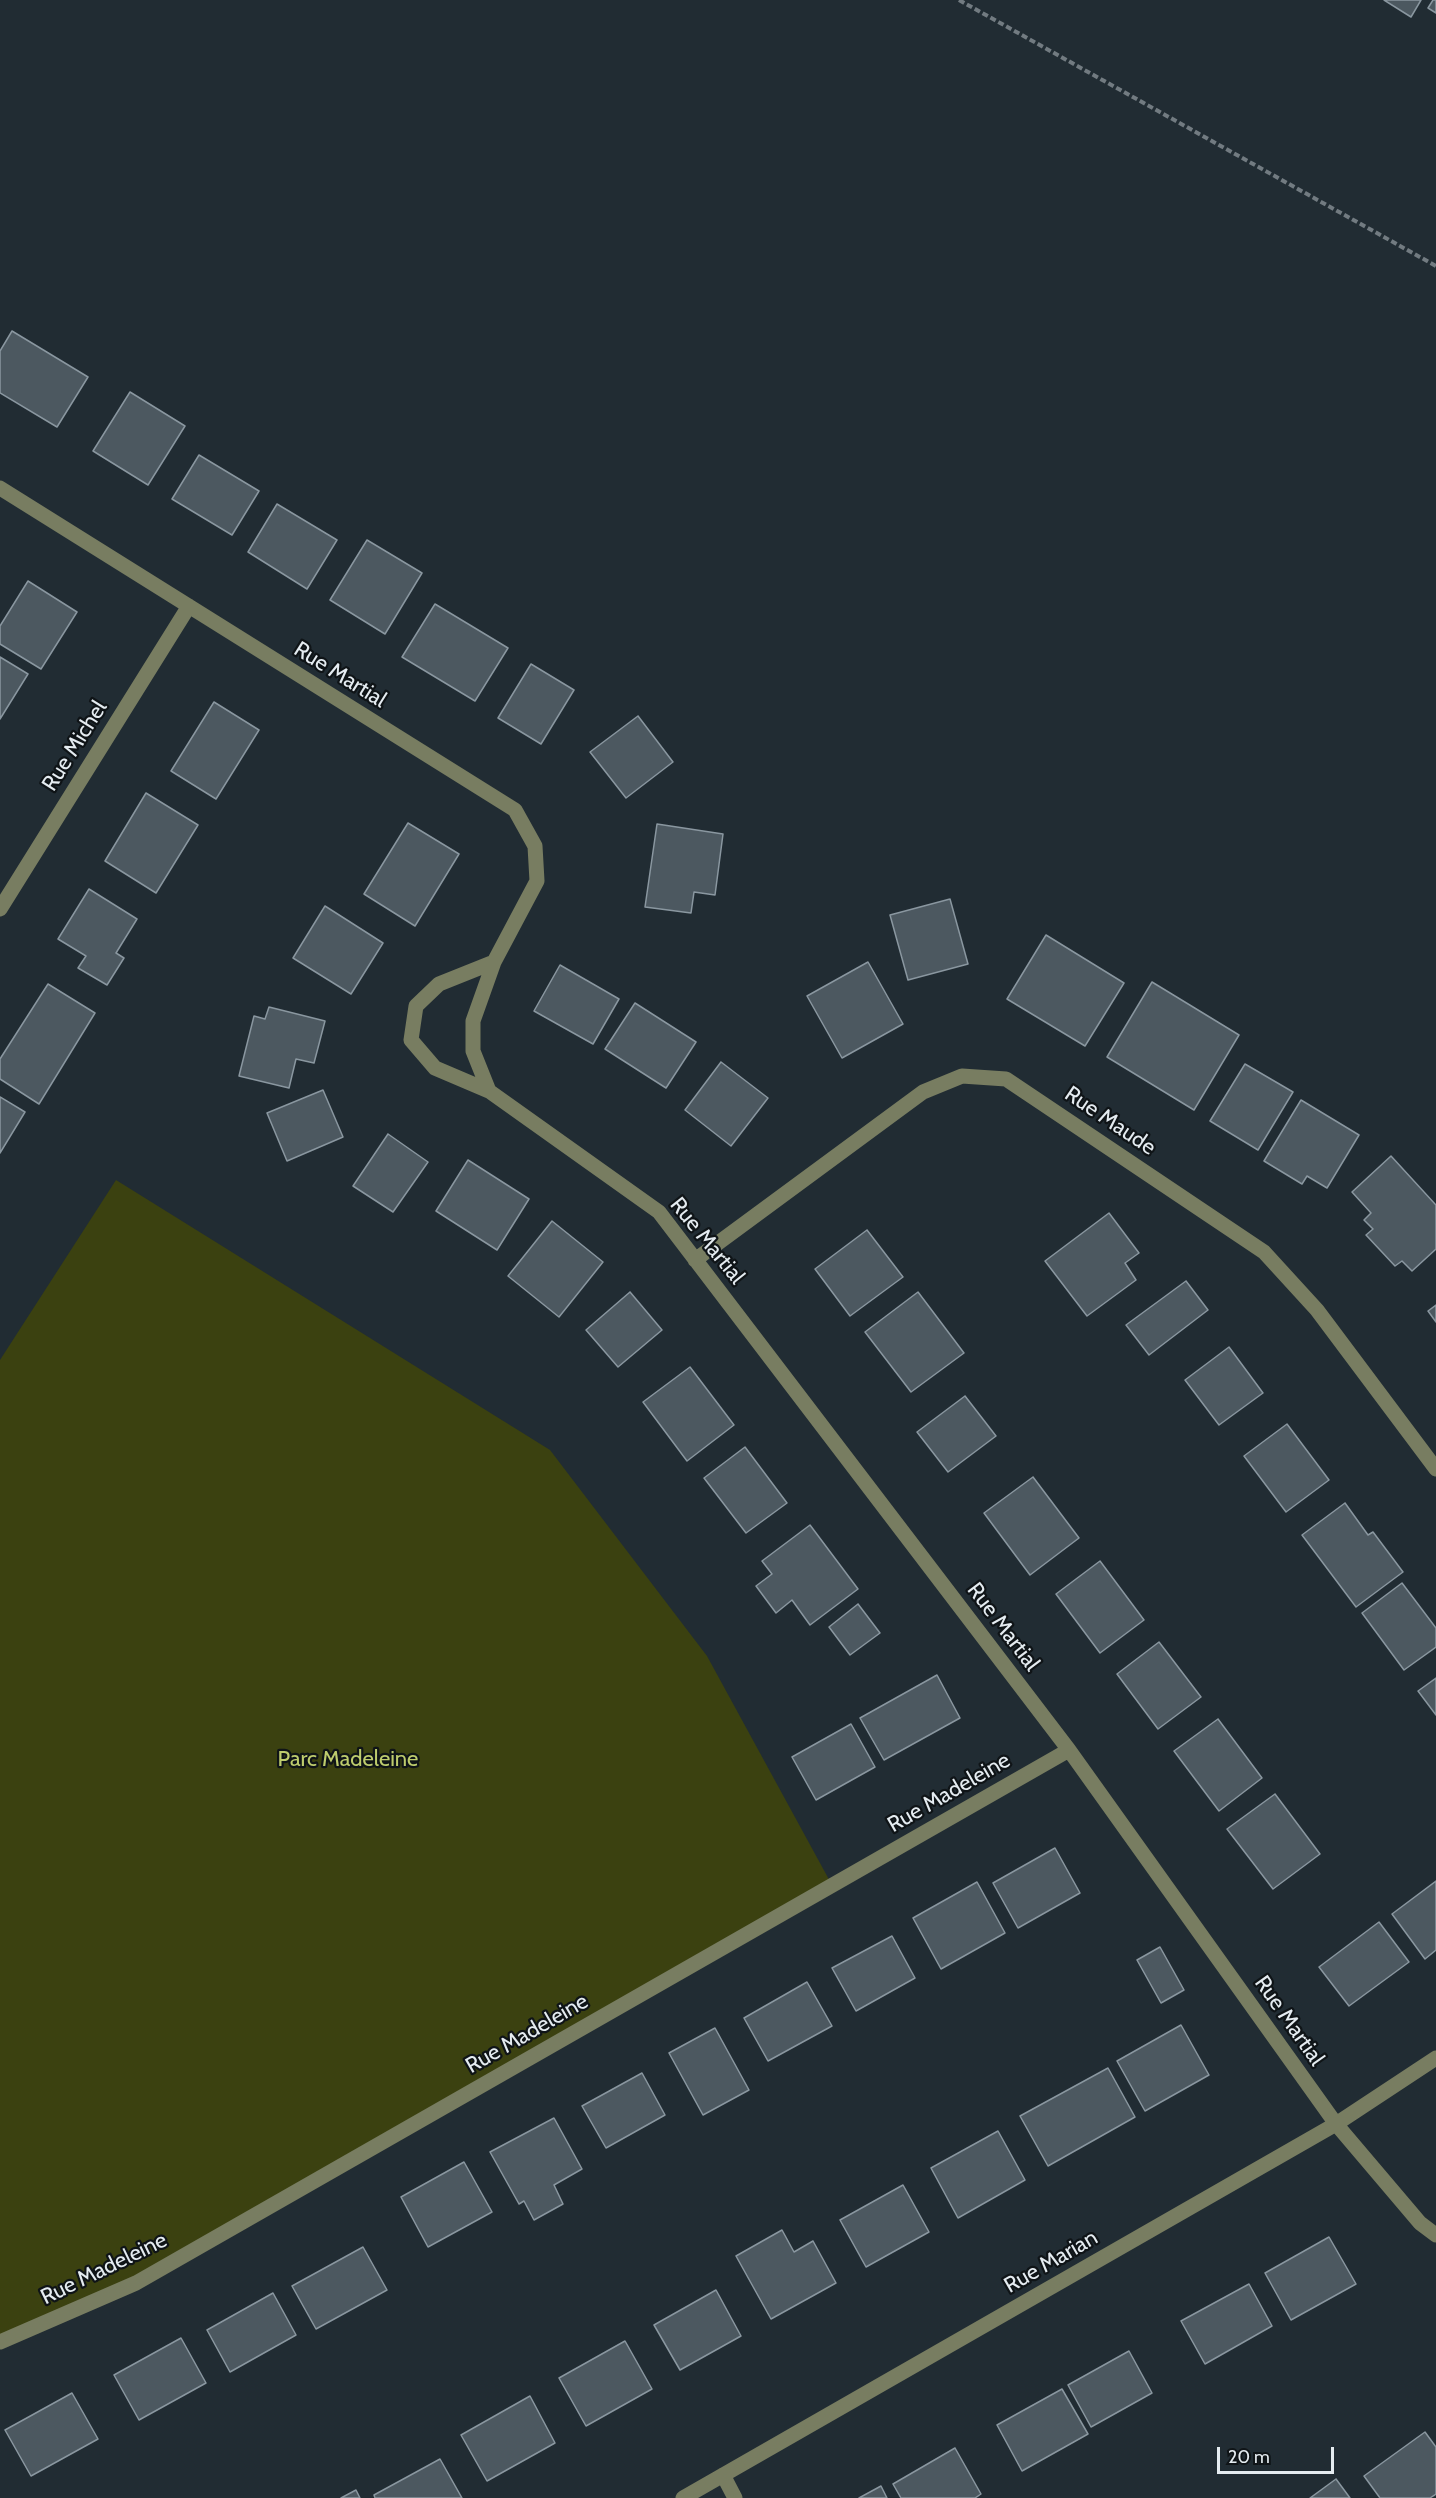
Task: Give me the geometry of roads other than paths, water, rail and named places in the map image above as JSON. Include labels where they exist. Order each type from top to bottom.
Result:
[{"type":"street","name":"Rue Martial","points":[[0,488],[515,810],[535,846],[537,881],[494,962],[473,1021],[473,1051],[489,1091]]},
{"type":"street","name":"Rue Michel","points":[[0,909],[189,606]]},
{"type":"street","name":"Rue Martial","points":[[494,962],[439,984],[416,1006],[411,1040],[435,1068],[489,1091],[659,1212],[1069,1750],[1336,2124],[1420,2223],[1436,2235]]},
{"type":"street","name":"Rue Maude","points":[[695,1260],[923,1092],[962,1076],[1006,1079],[1264,1252],[1317,1310],[1436,1469]]},
{"type":"street","name":"Rue Madeleine","points":[[0,2342],[136,2283],[1069,1750]]},
{"type":"street","name":"Rue Marian","points":[[683,2498],[1336,2124],[1436,2058]]},
{"type":"street","points":[[723,2475],[735,2498]]},
{"type":"park label","name":"Parc Madeleine","points":[[348,1760]]}]
